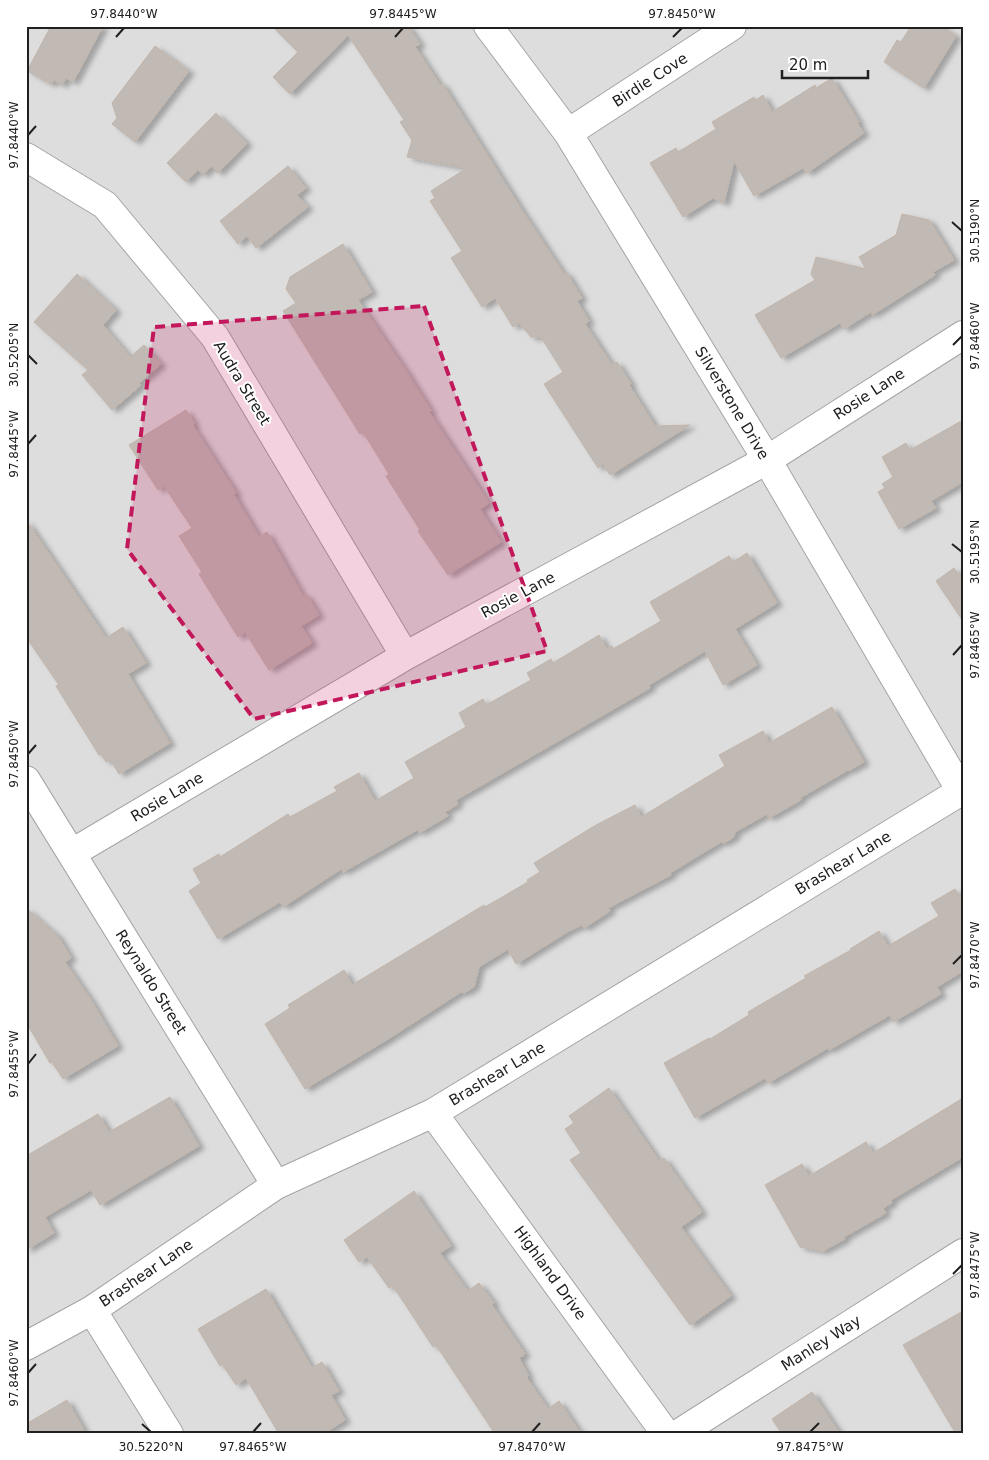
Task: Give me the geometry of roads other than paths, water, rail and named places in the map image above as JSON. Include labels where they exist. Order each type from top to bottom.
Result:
[{"type":"street","name":"Silverstone Drive","points":[[488,26],[568,133],[767,460],[962,790]]},
{"type":"street","name":"Birdie Cove","points":[[568,133],[732,26]]},
{"type":"street","name":"Audra Street","points":[[26,157],[105,205],[215,337],[405,656]]},
{"type":"street","name":"Rosie Lane","points":[[72,853],[405,656],[767,460],[963,335]]},
{"type":"street","name":"Reynaldo Street","points":[[26,780],[276,1185]]},
{"type":"street","name":"Brashear Lane","points":[[26,1346],[92,1310],[276,1185],[433,1113],[962,790]]},
{"type":"street","name":"Highland Drive","points":[[433,1113],[666,1434]]},
{"type":"street","name":"Manley Way","points":[[678,1434],[963,1253]]},
{"type":"street","points":[[92,1310],[168,1434]]}]
